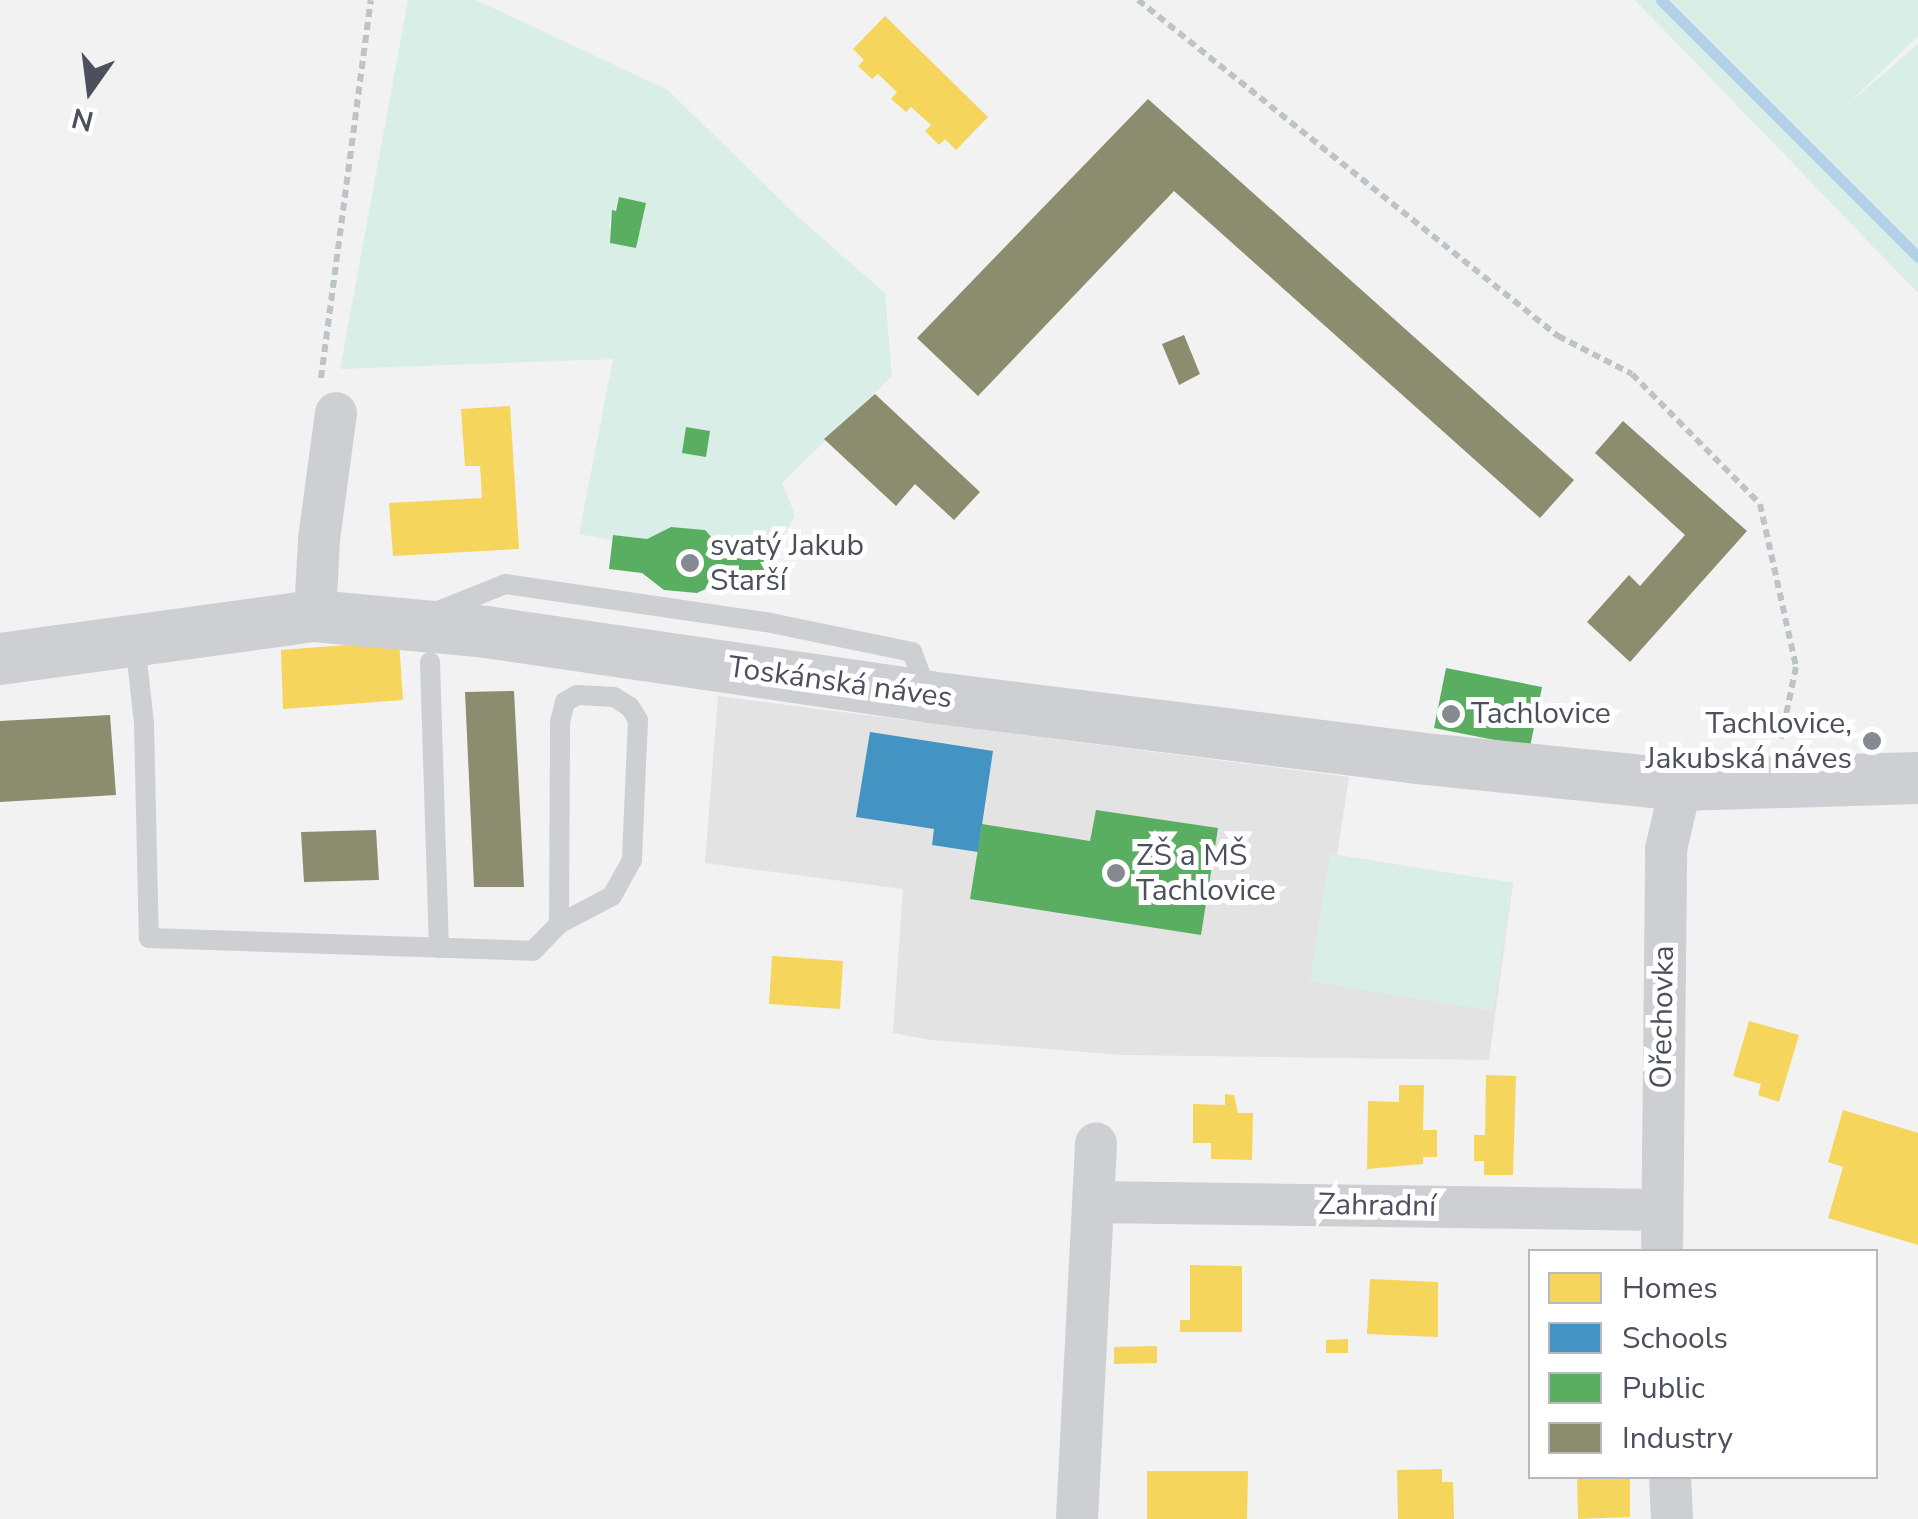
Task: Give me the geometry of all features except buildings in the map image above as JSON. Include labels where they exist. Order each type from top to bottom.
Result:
[{"type":"street","points":[[315,616],[328,398]]},
{"type":"street","name":"Toskánská náves","points":[[0,660],[315,616],[417,644],[486,632],[929,697],[1416,758],[1680,785],[1916,779]]},
{"type":"street","name":"Ořechovka","points":[[1661,1231],[1666,849],[1680,785]]},
{"type":"street","points":[[1077,1519],[1096,1144]]},
{"type":"street","name":"Zahradní","points":[[1094,1202],[1661,1231]]},
{"type":"street","points":[[1670,1479],[1672,1519]]},
{"type":"lane","points":[[135,640],[144,724],[149,938],[532,951],[559,924],[612,896],[632,860],[638,720],[630,706],[614,697],[578,695],[565,702],[560,722],[559,924]]},
{"type":"lane","points":[[417,644],[439,948]]},
{"type":"path","points":[[328,398],[372,0]]},
{"type":"path","points":[[1138,0],[1558,336],[1632,374],[1760,504],[1796,666],[1772,784]]},
{"type":"shaded area","name":"ZŠ a MŠ Tachlovice","points":[[718,696],[1349,777],[1337,855],[1513,883],[1489,1060],[1123,1055],[932,1040],[893,1033],[903,889],[705,863]]},
{"type":"green space","points":[[408,0],[476,0],[668,90],[798,217],[885,293],[892,376],[782,483],[795,515],[772,556],[724,551],[705,530],[671,527],[647,539],[614,535],[612,540],[579,534],[613,359],[340,369]],"holes":[[[619,198],[645,203],[636,248],[610,243],[613,228],[608,227]]]},
{"type":"green space","points":[[1635,0],[1918,0],[1918,36],[1847,105],[1918,44],[1918,293]]},
{"type":"green space","points":[[1330,854],[1513,883],[1493,1011],[1310,981]]},
{"type":"waterway","points":[[1661,0],[1918,257]]},
{"type":"place","name":"svatý Jakub Starší","points":[[690,563]]},
{"type":"place","name":"Tachlovice","points":[[1451,714]]},
{"type":"place","name":"Tachlovice, Jakubská náves","points":[[1872,741]]},
{"type":"place","name":"ZŠ a MŠ Tachlovice","points":[[1116,873]]}]
